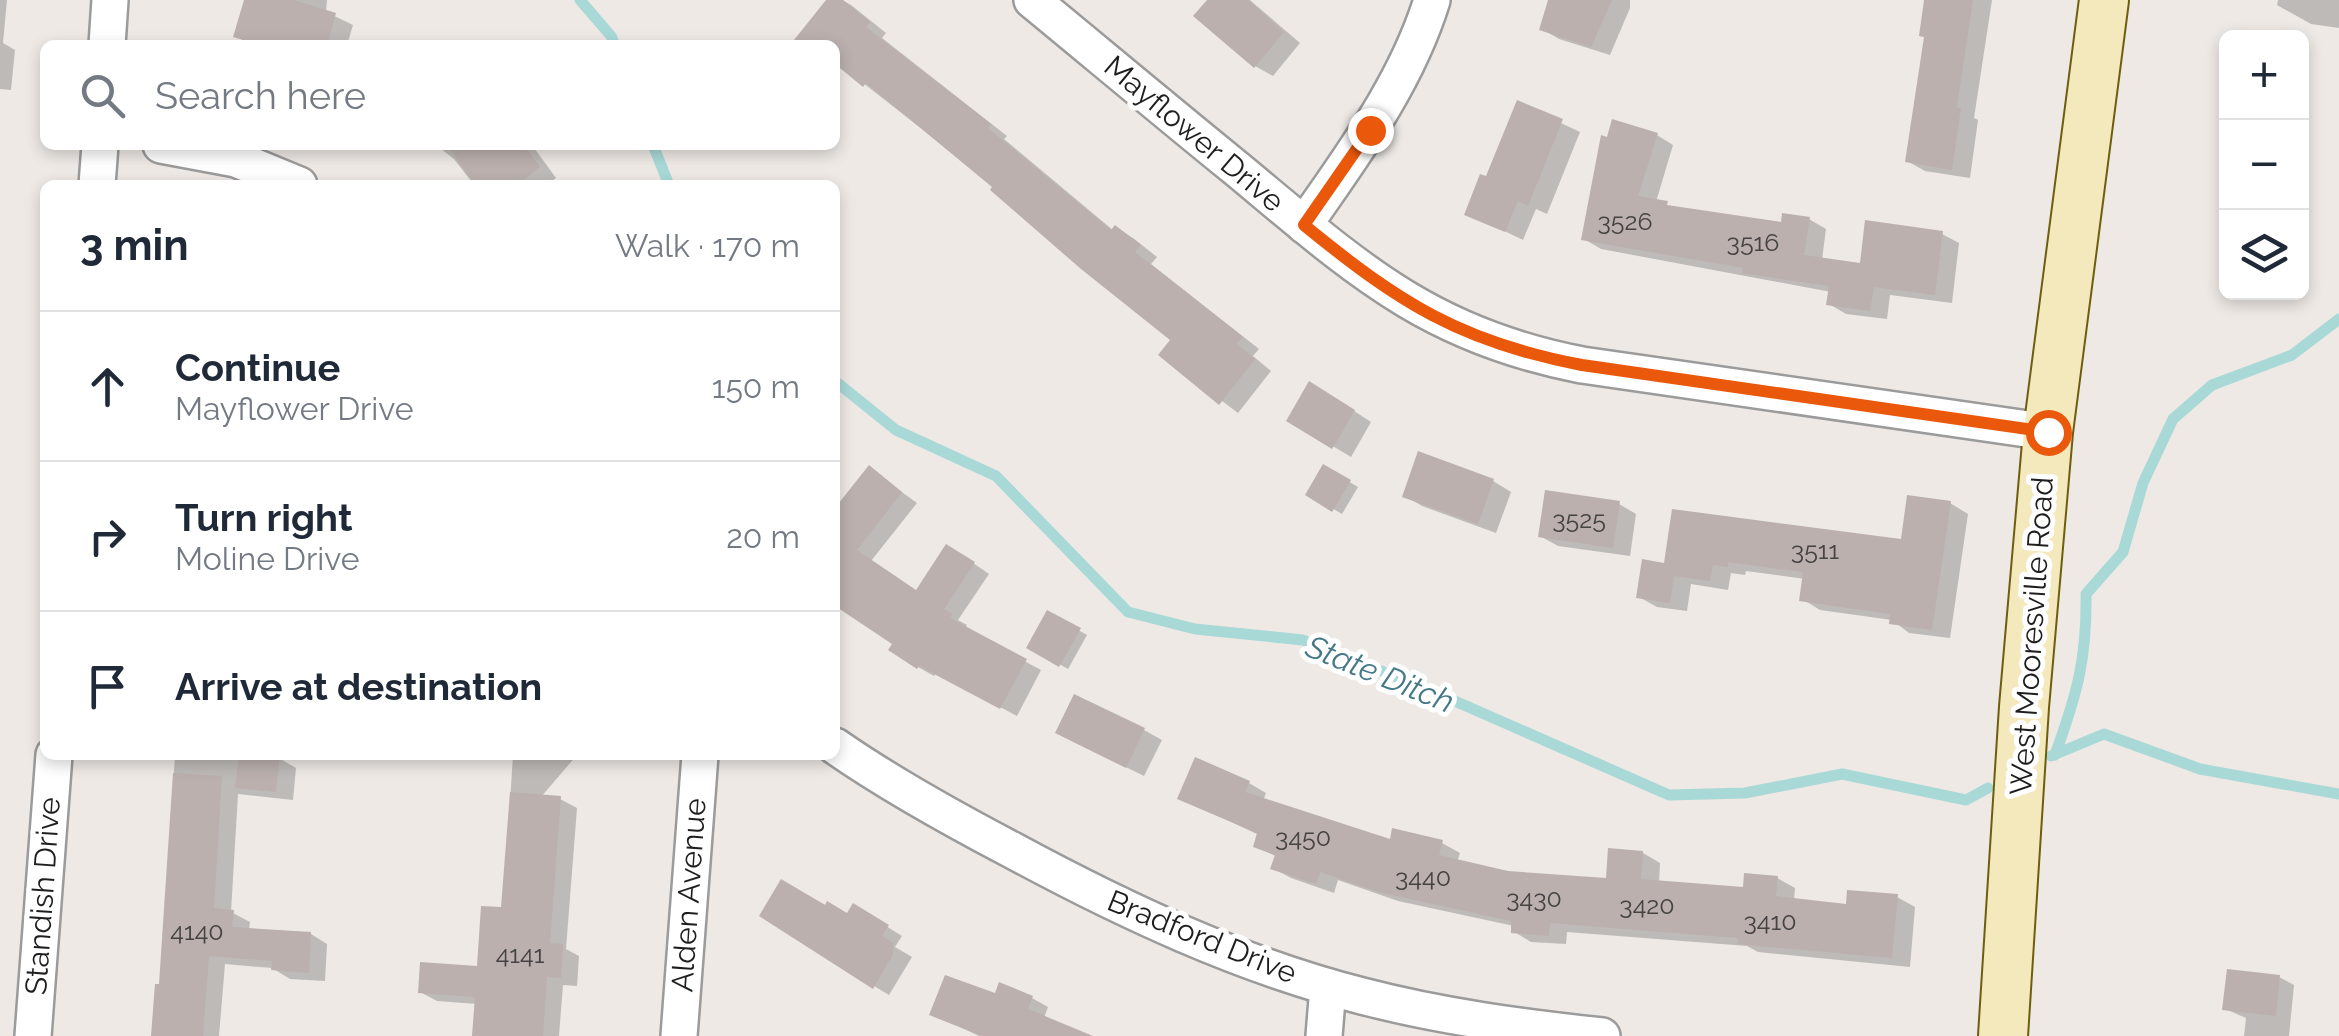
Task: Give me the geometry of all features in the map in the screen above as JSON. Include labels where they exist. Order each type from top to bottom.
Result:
[{"type":"main road","name":"West Mooresville Road","points":[[2003,1036],[2024,708],[2048,432],[2104,0]]},
{"type":"street","points":[[107,40],[110,0]]},
{"type":"street","name":"Mayflower Drive","points":[[1032,0],[1389,292],[1450,325],[1513,350],[1582,365],[2048,432]]},
{"type":"street","points":[[1304,225],[1388,100],[1432,0]]},
{"type":"street","points":[[97,180],[100,150]]},
{"type":"street","points":[[188,150],[236,159],[287,180]]},
{"type":"street","name":"Bradford Drive","points":[[840,749],[964,826],[1096,894],[1230,953],[1328,987],[1445,1015],[1602,1036]]},
{"type":"street","name":"Standish Drive","points":[[32,1036],[54,760]]},
{"type":"street","name":"Alden Avenue","points":[[678,1036],[700,760]]},
{"type":"street","points":[[1324,1036],[1328,987]]},
{"type":"building","points":[[244,0],[294,0],[336,13],[328,40],[233,37]]},
{"type":"building","points":[[826,0],[843,0],[870,22],[866,27],[991,124],[988,128],[1111,230],[1115,225],[1141,245],[1135,252],[1243,337],[1237,344],[1255,359],[1219,405],[1158,355],[1170,340],[1081,269],[990,190],[992,187],[866,83],[863,87],[840,68],[840,40],[794,40]]},
{"type":"building","points":[[1207,0],[1248,0],[1284,32],[1254,68],[1193,16]]},
{"type":"building","points":[[1548,0],[1612,0],[1591,47],[1539,30]]},
{"type":"building","points":[[1924,0],[1973,0],[1952,170],[1905,162],[1924,37],[1919,36]]},
{"type":"building","points":[[1517,100],[1563,119],[1528,206],[1518,201],[1505,232],[1464,215],[1480,174],[1486,176]]},
{"type":"building","points":[[1612,119],[1658,133],[1638,196],[1668,201],[1667,205],[1781,222],[1782,213],[1810,217],[1804,255],[1860,263],[1865,220],[1943,231],[1935,295],[1874,287],[1870,311],[1826,305],[1829,286],[1742,273],[1743,268],[1581,240],[1601,135],[1607,137]]},
{"type":"building","points":[[450,150],[528,150],[540,167],[523,180],[472,180]]},
{"type":"building","points":[[1309,381],[1355,410],[1332,449],[1286,421]]},
{"type":"building","points":[[1418,451],[1494,479],[1478,524],[1402,497]]},
{"type":"building","points":[[1323,464],[1351,480],[1332,512],[1305,495]]},
{"type":"building","points":[[869,465],[902,492],[857,550],[916,590],[946,544],[975,562],[944,609],[952,614],[950,618],[1027,659],[1000,709],[919,666],[917,669],[888,650],[892,644],[840,609],[840,502]]},
{"type":"building","points":[[1545,490],[1620,501],[1613,548],[1538,537]]},
{"type":"building","points":[[1907,495],[1951,501],[1932,630],[1889,624],[1890,614],[1799,601],[1803,572],[1728,562],[1728,567],[1713,565],[1710,581],[1674,576],[1670,603],[1636,598],[1642,559],[1664,563],[1672,509],[1901,539]]},
{"type":"building","points":[[1047,610],[1081,628],[1059,667],[1026,648]]},
{"type":"building","points":[[1074,694],[1145,728],[1126,768],[1055,733]]},
{"type":"building","points":[[1195,757],[1250,781],[1245,792],[1390,839],[1392,828],[1443,840],[1439,855],[1508,871],[1606,878],[1608,848],[1643,851],[1641,879],[1743,887],[1744,873],[1778,876],[1776,896],[1846,904],[1847,890],[1898,894],[1892,958],[1737,944],[1738,938],[1550,923],[1549,936],[1511,933],[1511,921],[1378,892],[1320,872],[1316,884],[1270,869],[1275,855],[1253,847],[1257,833],[1177,799]]},
{"type":"building","points":[[238,760],[279,760],[276,792],[235,788]]},
{"type":"building","points":[[173,773],[222,776],[214,908],[234,910],[232,927],[311,932],[309,973],[271,970],[272,961],[209,956],[203,1036],[151,1036],[155,984],[159,984]]},
{"type":"building","points":[[510,792],[561,796],[550,943],[563,944],[561,978],[547,977],[543,1036],[472,1036],[475,997],[418,993],[420,962],[477,966],[481,906],[501,907]]},
{"type":"building","points":[[781,879],[825,905],[827,901],[847,913],[853,903],[889,925],[882,936],[893,943],[893,954],[873,989],[759,916]]},
{"type":"building","points":[[2227,969],[2280,975],[2276,1016],[2222,1010]]},
{"type":"building","points":[[945,975],[995,993],[999,982],[1033,996],[1028,1009],[1093,1036],[982,1036],[929,1015]]},
{"type":"waterway","name":"State Ditch","points":[[580,0],[613,40]]},
{"type":"waterway","name":"State Ditch","points":[[655,150],[667,180]]},
{"type":"waterway","points":[[2055,755],[2079,676],[2086,594],[2123,552],[2143,483],[2173,419],[2212,385],[2292,355],[2339,319]]},
{"type":"waterway","name":"State Ditch","points":[[840,385],[896,430],[996,476],[1128,612],[1195,629],[1303,640],[1432,691],[1669,795],[1745,793],[1842,774],[1966,800],[1988,788]]},
{"type":"waterway","name":"State Ditch","points":[[2051,756],[2104,734],[2200,769],[2339,794]]},
{"type":"route","points":[[1370,130],[1304,225],[1374,282],[1465,332],[1513,350],[1582,365],[2048,432]]}]
